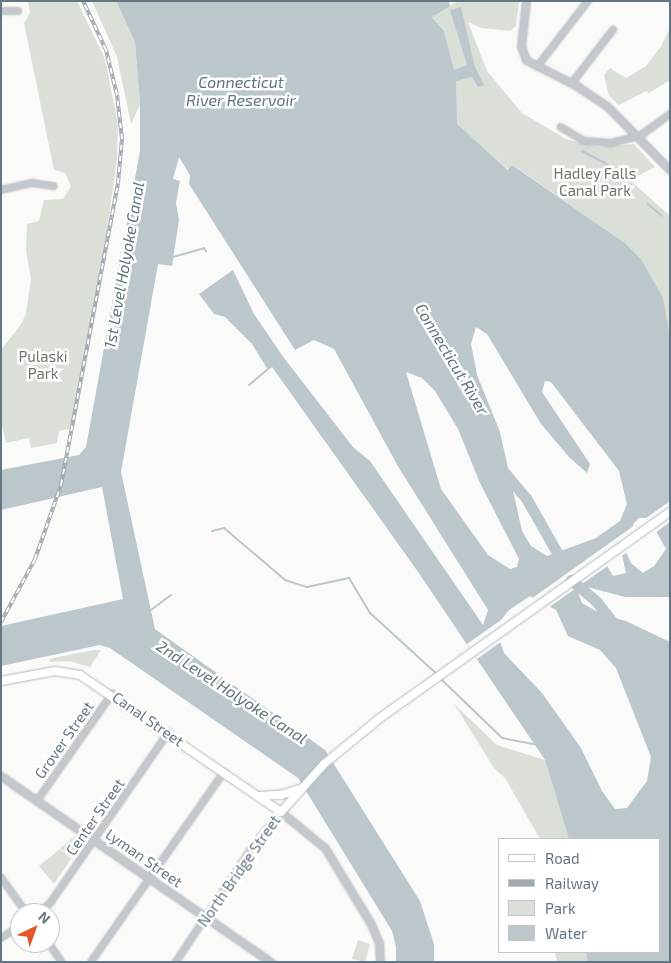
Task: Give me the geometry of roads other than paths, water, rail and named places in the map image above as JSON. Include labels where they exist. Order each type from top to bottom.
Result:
[{"type":"main road","name":"North Bridge Street","points":[[281,812],[301,788],[336,754],[421,688],[670,512]]},
{"type":"main road","name":"Canal Street","points":[[1,681],[66,671],[88,678],[281,812]]},
{"type":"main road","points":[[258,796],[280,795],[301,788]]},
{"type":"street","points":[[526,1],[521,50],[526,60],[572,83],[608,107],[640,136],[670,170]]},
{"type":"street","points":[[537,67],[588,1]]},
{"type":"street","points":[[1,11],[18,11]]},
{"type":"street","points":[[572,83],[613,30]]},
{"type":"street","points":[[562,127],[575,137],[593,143],[611,143],[640,136],[670,114]]},
{"type":"street","points":[[1,190],[32,183],[54,186]]},
{"type":"street","name":"Grover Street","points":[[37,801],[112,694]]},
{"type":"street","name":"Center Street","points":[[50,903],[168,733]]},
{"type":"street","points":[[91,962],[224,772]]},
{"type":"street","name":"Lyman Street","points":[[1,776],[271,962]]},
{"type":"street","points":[[281,812],[325,848],[371,924],[379,943],[380,962]]},
{"type":"street","name":"North Bridge Street","points":[[176,962],[251,849],[281,812]]},
{"type":"street","points":[[1,877],[20,903]]},
{"type":"water","points":[[116,1],[449,1],[450,6],[432,17],[444,31],[454,70],[467,65],[450,10],[461,7],[475,67],[484,85],[478,87],[472,77],[456,81],[457,124],[508,170],[512,165],[625,243],[641,259],[663,298],[670,338],[670,597],[625,597],[587,587],[578,593],[582,603],[603,615],[626,621],[670,642],[670,962],[587,962],[586,953],[661,953],[661,838],[569,838],[545,760],[416,569],[272,367],[268,370],[252,344],[225,317],[214,314],[199,294],[233,270],[254,314],[284,358],[353,447],[370,461],[483,625],[488,610],[399,468],[334,349],[314,340],[295,350],[189,184],[190,175],[179,157],[173,179],[180,181],[176,203],[179,220],[172,266],[158,264],[121,472],[155,629],[325,750],[420,901],[434,944],[434,962],[396,962],[396,947],[392,931],[298,778],[110,648],[100,645],[1,666],[1,626],[123,599],[102,487],[1,510],[1,470],[79,455],[86,447],[140,151],[140,105],[135,42]],"holes":[[[476,327],[487,334],[541,424],[569,457],[587,473],[590,464],[542,392],[545,381],[551,382],[619,471],[627,504],[620,521],[596,538],[547,556],[531,546],[522,531],[500,432],[477,375],[471,344]],[[406,372],[422,378],[435,391],[458,429],[480,483],[519,559],[517,567],[510,569],[488,555],[441,489]],[[639,518],[649,518],[666,549],[654,566],[643,573],[631,563],[625,550],[634,523]],[[612,545],[622,555],[626,573],[613,576],[600,554]],[[530,596],[556,610],[568,636],[600,650],[616,668],[651,757],[647,781],[627,808],[615,809],[602,791],[581,748],[542,693],[504,653],[495,628],[509,610]]]},
{"type":"waterway","points":[[582,151],[605,163],[618,177]]},
{"type":"waterway","points":[[648,204],[662,216]]},
{"type":"waterway","points":[[173,257],[204,248],[206,251]]},
{"type":"waterway","points":[[249,385],[272,366]]},
{"type":"waterway","name":"Connecticut River","points":[[504,472],[526,498],[564,565]]},
{"type":"waterway","points":[[212,531],[224,528],[285,580],[307,587],[349,578],[370,613],[438,675]]},
{"type":"waterway","name":"Connecticut River","points":[[571,580],[596,601],[616,627]]},
{"type":"waterway","points":[[151,610],[171,595]]},
{"type":"waterway","points":[[441,679],[502,738],[534,744]]},
{"type":"railway","points":[[1,622],[35,559],[61,485],[118,183],[122,139],[117,95],[106,50],[83,1]]},
{"type":"water label","name":"Connecticut River Reservoir","points":[[241,91]]},
{"type":"water label","name":"1st Level Holyoke Canal","points":[[124,265]]},
{"type":"water label","name":"2nd Level Holyoke Canal","points":[[232,692]]},
{"type":"park label","name":"Hadley Falls Canal Park","points":[[595,182]]},
{"type":"park label","name":"Pulaski Park","points":[[43,364]]}]
